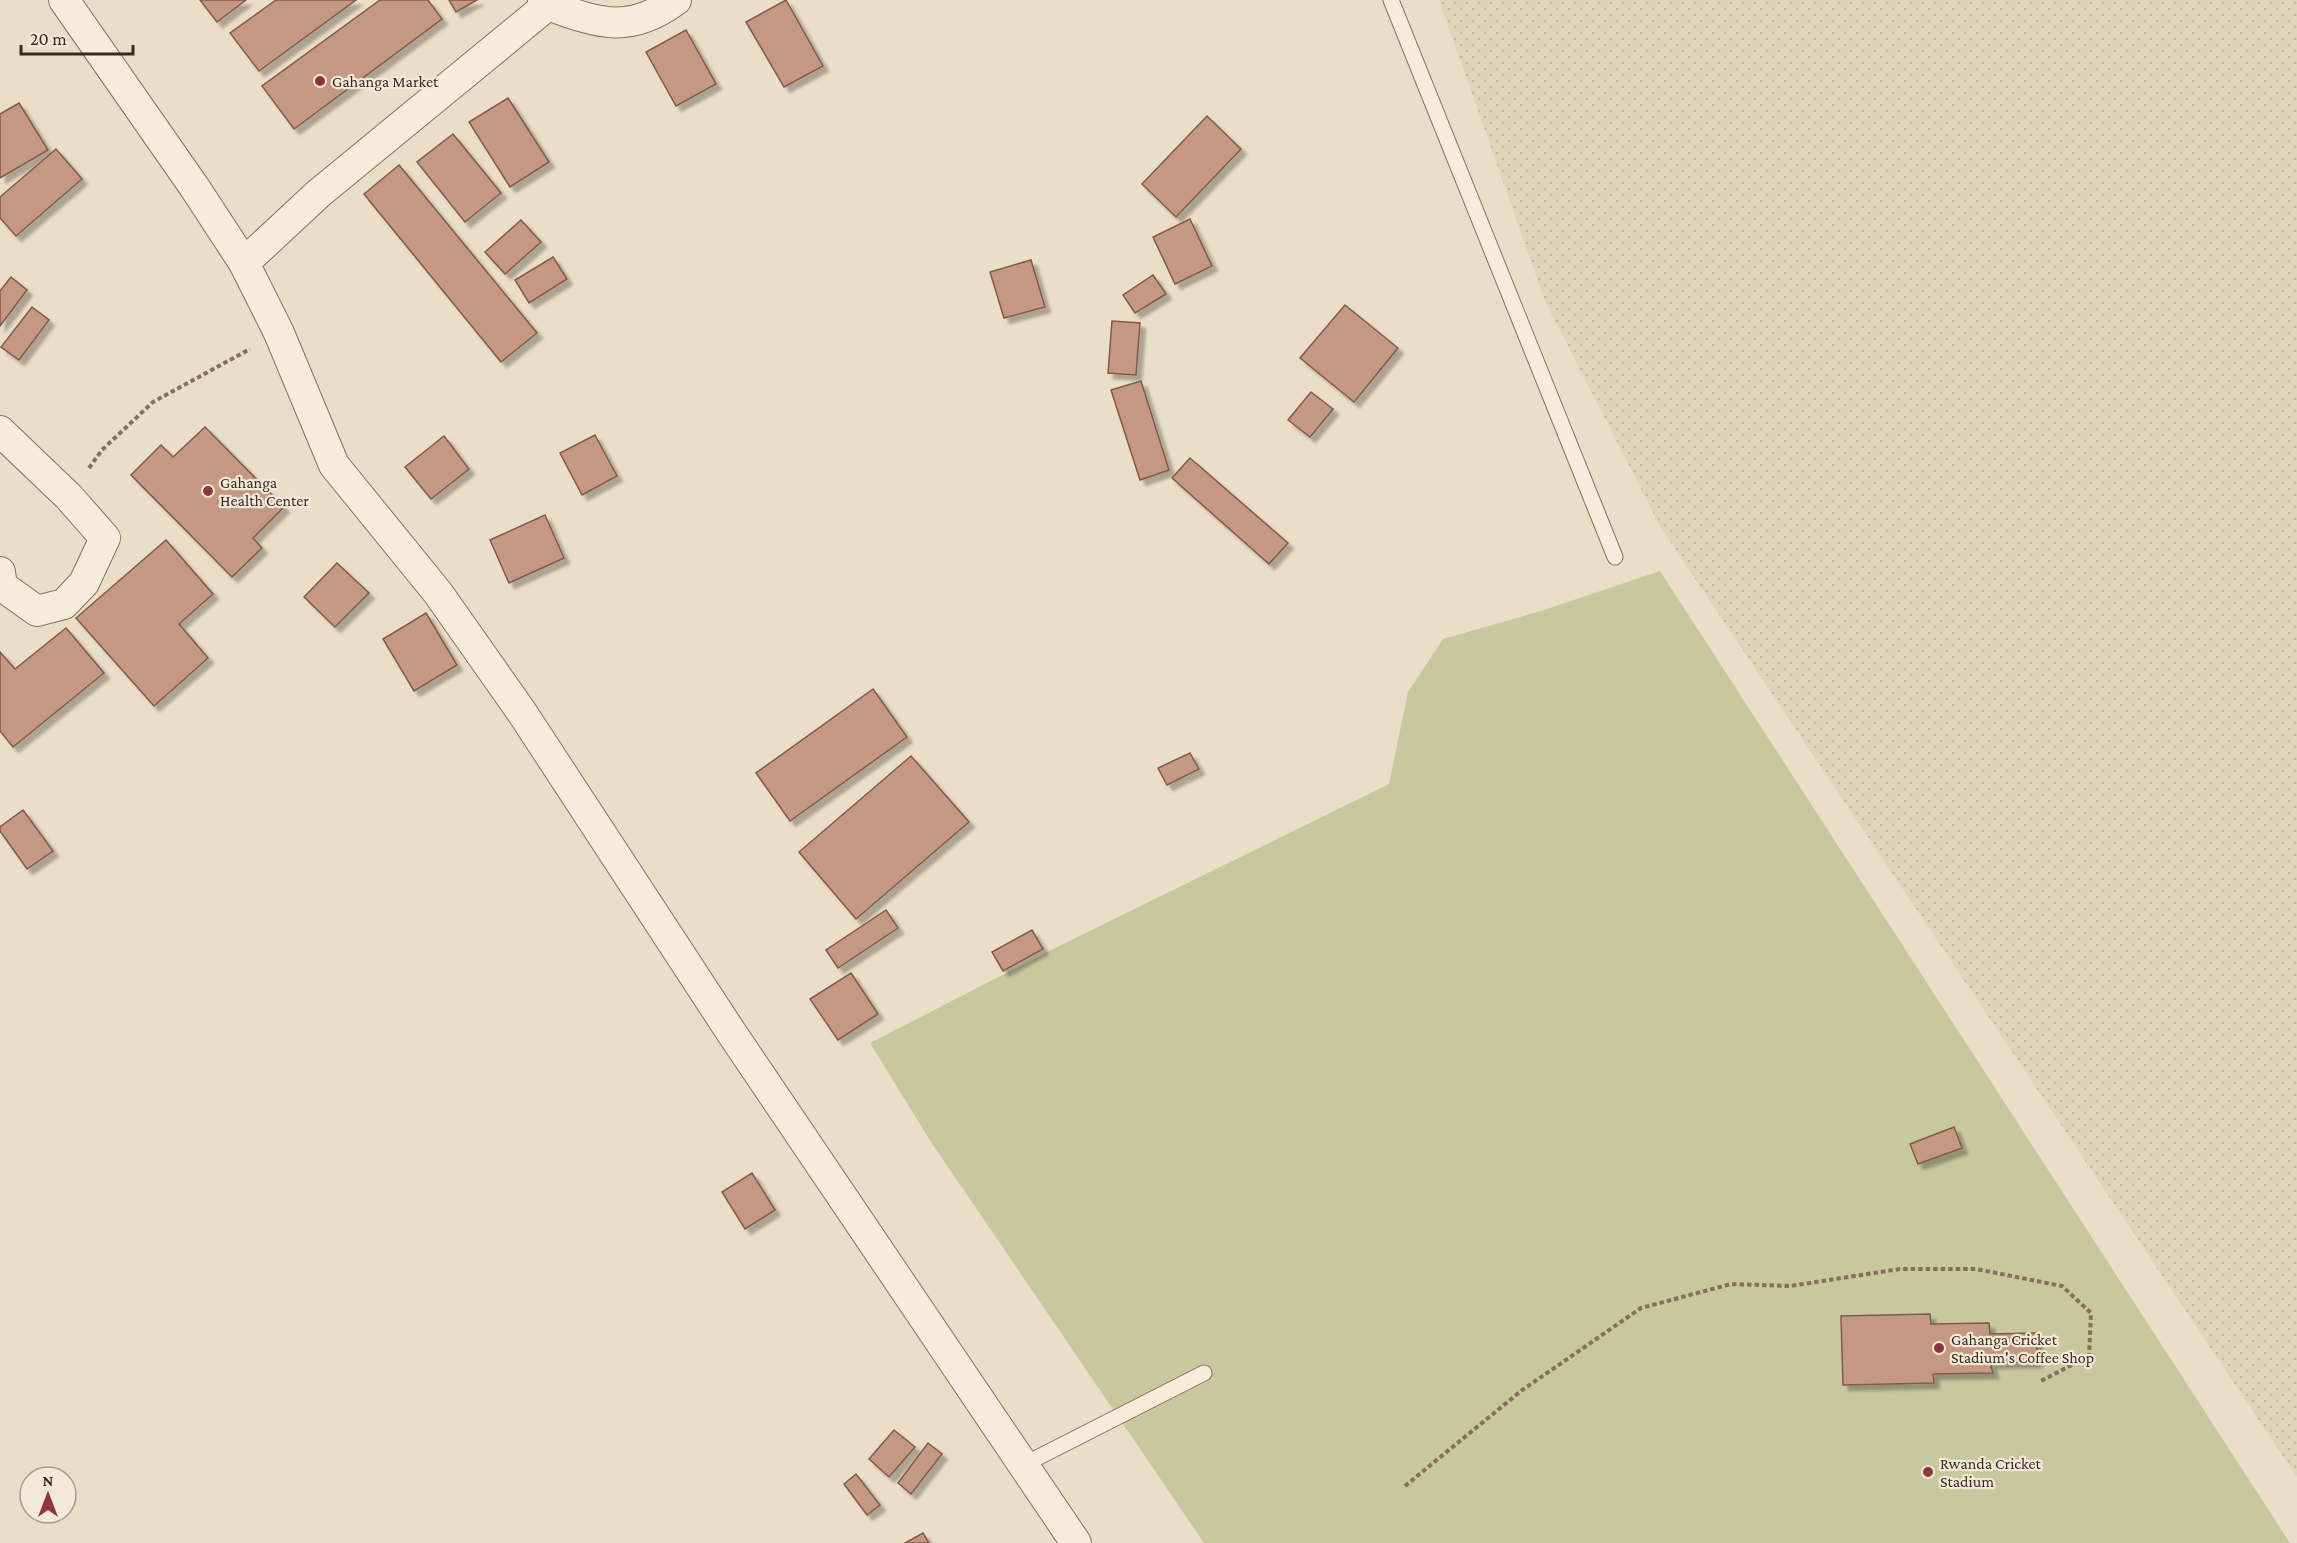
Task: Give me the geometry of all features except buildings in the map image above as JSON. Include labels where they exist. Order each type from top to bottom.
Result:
[{"type":"street","points":[[64,0],[195,188],[244,263],[279,333],[334,465],[438,593],[507,691],[731,1032],[1076,1543]]},
{"type":"street","points":[[244,263],[318,194],[545,2],[592,21],[627,23],[656,15],[676,0]]},
{"type":"street","points":[[0,432],[69,497],[105,538],[84,583],[64,604],[37,611],[2,586],[0,572]]},
{"type":"lane","points":[[1390,0],[1615,557]]},
{"type":"lane","points":[[1024,1464],[1204,1372]]},
{"type":"path","points":[[69,497],[102,450],[153,402],[279,333]]},
{"type":"path","points":[[1405,1486],[1521,1391],[1641,1308],[1731,1284],[1790,1286],[1900,1269],[1976,1269],[2062,1286],[2091,1313],[2089,1356],[2041,1381]]},
{"type":"shaded area","points":[[1439,0],[2297,0],[2297,1477],[1661,528],[1545,301]]},
{"type":"green space","points":[[1660,571],[2290,1543],[1204,1543],[931,1142],[870,1043],[1051,950],[1389,784],[1408,692],[1443,639],[1544,610]]},
{"type":"place","name":"Gahanga Market","points":[[320,81]]},
{"type":"place","name":"Gahanga Health Center","points":[[208,491]]},
{"type":"place","name":"Gahanga Cricket Stadium's Coffee Shop","points":[[1939,1348]]},
{"type":"place","name":"Rwanda Cricket Stadium","points":[[1928,1472]]}]
